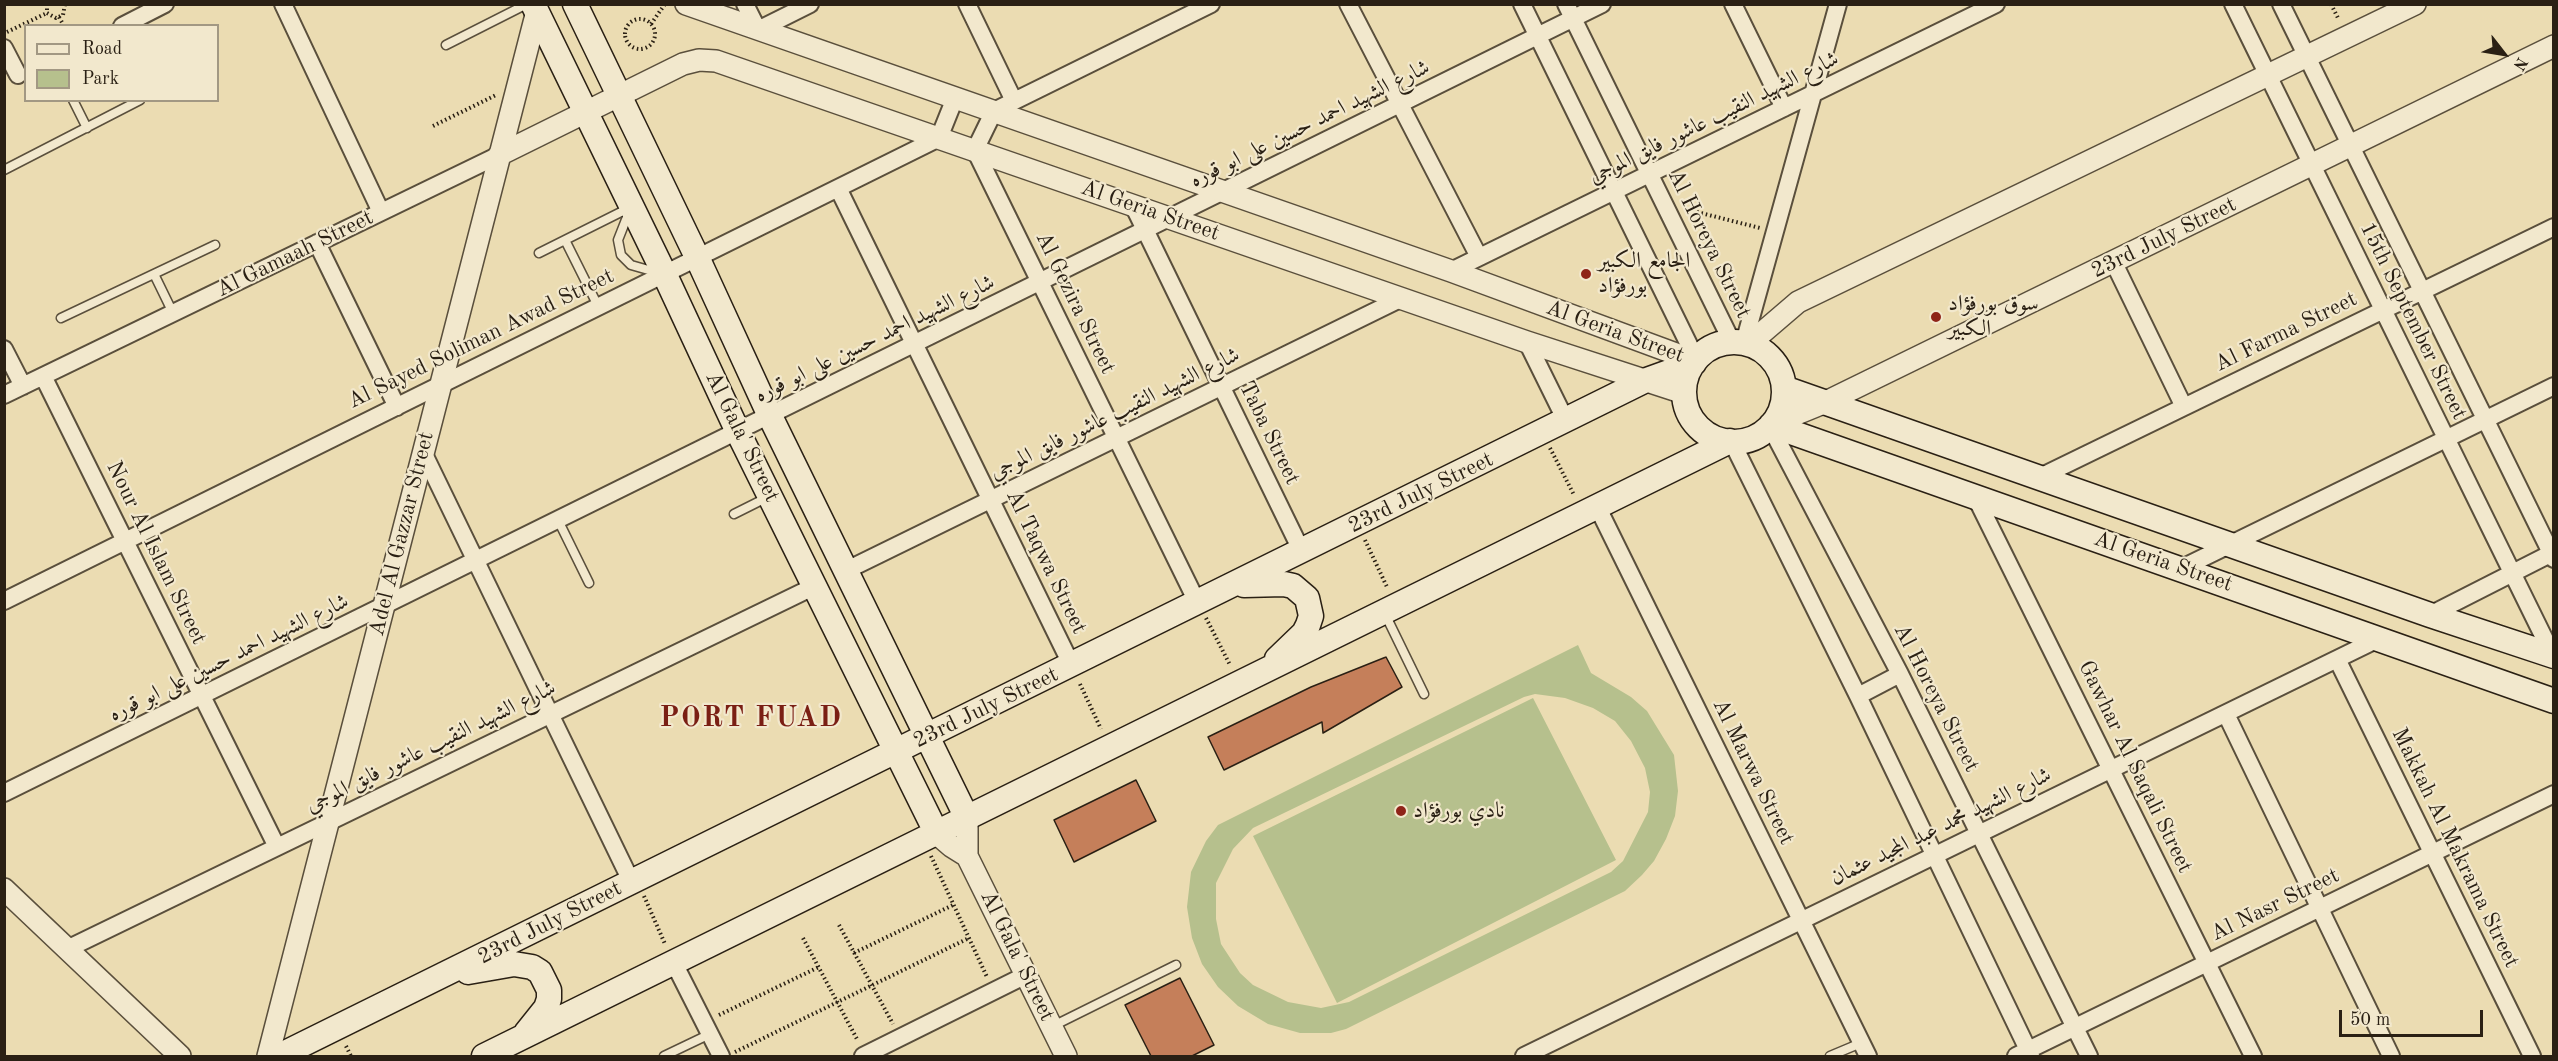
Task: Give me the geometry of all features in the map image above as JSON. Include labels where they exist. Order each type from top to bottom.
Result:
[{"type":"main road","name":"Al Gala' Street","points":[[575,4],[697,257],[770,416],[967,818]]},
{"type":"main road","name":"Al Gala' Street","points":[[532,7],[632,206],[738,432],[897,751],[931,837]]},
{"type":"main road","points":[[484,1056],[1731,442],[1759,435],[1771,425],[1781,407],[1784,388],[1776,365],[1769,356],[1742,343],[1712,347],[1695,361],[1687,377],[1684,393],[1691,416],[1698,426],[1718,439],[1731,442]]},
{"type":"main road","name":"23rd July Street","points":[[279,1056],[1198,604],[1644,381],[1695,361]]},
{"type":"main road","name":"Al Geria Street","points":[[1784,388],[2229,545],[2553,656]]},
{"type":"main road","name":"Al Geria Street","points":[[1771,425],[2182,568],[2553,701]]},
{"type":"main road","points":[[1234,585],[1284,584],[1293,586],[1307,598],[1310,607],[1311,616],[1304,633],[1263,674]]},
{"type":"main road","points":[[441,977],[514,964],[532,967],[540,972],[549,990],[549,999],[546,1008],[522,1037]]},
{"type":"street","points":[[124,24],[134,11],[165,4]]},
{"type":"street","points":[[283,4],[381,212]]},
{"type":"street","name":"Al Geria Street","points":[[686,4],[1451,271],[1695,361]]},
{"type":"street","points":[[745,4],[758,30],[810,4]]},
{"type":"street","points":[[967,4],[1014,101]]},
{"type":"street","points":[[1348,4],[1479,257]]},
{"type":"street","points":[[1522,4],[1695,361]]},
{"type":"street","name":"شارع الشهيد احمد حسين على ابو قوره","points":[[4,793],[1400,105],[1538,36],[1570,12],[1602,4]]},
{"type":"street","points":[[1733,4],[1784,108]]},
{"type":"street","points":[[1742,343],[1776,232],[1838,4]]},
{"type":"street","name":"شارع الشهيد النقيب عاشور فايق الموجي","points":[[1451,271],[1996,4]]},
{"type":"street","name":"15th September Street","points":[[2233,4],[2553,656]]},
{"type":"street","name":"15th September Street","points":[[2281,4],[2553,555]]},
{"type":"street","points":[[1742,343],[1798,302],[2415,4]]},
{"type":"street","name":"Adel Al Gazzar Street","points":[[268,1056],[518,84],[532,7]]},
{"type":"street","points":[[975,150],[994,111],[1201,7]]},
{"type":"street","name":"Al Horeya Street","points":[[1570,12],[1649,174],[1742,343]]},
{"type":"street","name":"23rd July Street","points":[[1771,425],[1826,402],[2114,263],[2553,46]]},
{"type":"street","points":[[4,48],[16,76]]},
{"type":"street","name":"Al Geria Street","points":[[586,113],[691,61],[707,59],[1527,342],[1684,393]]},
{"type":"street","points":[[939,138],[956,98]]},
{"type":"street","name":"Al Gamaah Street","points":[[4,395],[586,113]]},
{"type":"street","name":"Al Sayed Soliman Awad Street","points":[[4,600],[939,138]]},
{"type":"street","name":"Al Gezira Street","points":[[975,150],[1198,604]]},
{"type":"street","name":"Al Taqwa Street","points":[[838,188],[1072,666]]},
{"type":"street","name":"Taba Street","points":[[1133,205],[1302,552]]},
{"type":"street","name":"Al Farma Street","points":[[2038,478],[2553,227]]},
{"type":"street","points":[[317,243],[396,407]]},
{"type":"street","points":[[2114,263],[2184,407]]},
{"type":"street","name":"شارع الشهيد النقيب عاشور فايق الموجي","points":[[847,570],[1402,298]]},
{"type":"street","points":[[1527,342],[1566,421]]},
{"type":"street","points":[[4,349],[23,386]]},
{"type":"street","name":"Nour Al Islam Street","points":[[43,376],[277,847]]},
{"type":"street","points":[[2182,568],[2553,386]]},
{"type":"street","name":"Al Horeya Street","points":[[1771,425],[1900,674],[2089,1056]]},
{"type":"street","points":[[1731,442],[1858,696],[2025,1055]]},
{"type":"street","points":[[423,452],[550,714],[634,880]]},
{"type":"street","name":"Gawhar Al Saqali Street","points":[[1976,498],[2253,1056]]},
{"type":"street","name":"Al Marwa Street","points":[[1591,511],[1802,921],[1865,1050]]},
{"type":"street","points":[[2430,615],[2553,555]]},
{"type":"street","name":"شارع الشهيد النقيب عاشور فايق الموجي","points":[[68,949],[815,586]]},
{"type":"street","name":"شارع الشهيد محمد عبد المجيد عثمان","points":[[1524,1056],[2378,639]]},
{"type":"street","name":"Makkah Al Makrama Street","points":[[2337,659],[2532,1056]]},
{"type":"street","points":[[1858,696],[1900,674]]},
{"type":"street","points":[[2226,714],[2391,1056]]},
{"type":"street","name":"Al Nasr Street","points":[[2025,1055],[2075,1027],[2553,794]]},
{"type":"street","name":"Al Gala' Street","points":[[967,818],[969,837],[967,856]]},
{"type":"street","name":"Al Gala' Street","points":[[931,837],[967,856],[1066,1056]]},
{"type":"street","points":[[4,878],[10,894],[180,1056]]},
{"type":"street","points":[[674,963],[721,1056]]},
{"type":"street","points":[[864,1056],[1026,975]]},
{"type":"lane","points":[[446,45],[532,7]]},
{"type":"lane","points":[[74,102],[87,128]]},
{"type":"lane","points":[[4,170],[136,102]]},
{"type":"lane","points":[[539,253],[632,206]]},
{"type":"lane","points":[[566,240],[598,306]]},
{"type":"lane","points":[[61,318],[216,245]]},
{"type":"lane","points":[[154,274],[173,313]]},
{"type":"lane","points":[[734,514],[771,496]]},
{"type":"lane","points":[[558,520],[589,583]]},
{"type":"lane","points":[[1391,610],[1424,694]]},
{"type":"lane","points":[[1051,1026],[1176,965]]},
{"type":"lane","points":[[664,1056],[707,1028]]},
{"type":"lane","points":[[1830,1056],[1865,1050]]},
{"type":"path","points":[[47,4],[47,13]]},
{"type":"path","points":[[47,13],[53,17],[59,17],[65,11],[64,4]]},
{"type":"path","points":[[651,24],[665,4]]},
{"type":"path","points":[[4,33],[47,13]]},
{"type":"path","points":[[59,17],[63,24]]},
{"type":"path","points":[[640,19],[651,24],[655,38],[650,46],[640,50],[630,46],[625,35],[629,24],[640,19]]},
{"type":"path","points":[[433,126],[518,84]]},
{"type":"path","points":[[1697,212],[1776,232]]},
{"type":"path","points":[[1542,433],[1591,511]]},
{"type":"path","points":[[1357,525],[1391,610]]},
{"type":"path","points":[[1198,604],[1239,685]]},
{"type":"path","points":[[1072,666],[1110,748]]},
{"type":"path","points":[[931,837],[953,905],[993,992]]},
{"type":"path","points":[[634,880],[674,963]]},
{"type":"path","points":[[854,953],[953,905]]},
{"type":"path","points":[[838,925],[900,1038]]},
{"type":"path","points":[[803,938],[864,1056]]},
{"type":"path","points":[[727,1056],[969,938]]},
{"type":"path","points":[[707,1028],[819,967]]},
{"type":"green space","points":[[1578,645],[1591,673],[1631,697],[1647,711],[1674,755],[1678,791],[1675,816],[1654,861],[1625,891],[1346,1029],[1331,1033],[1300,1033],[1268,1024],[1238,1006],[1218,987],[1202,964],[1192,938],[1187,907],[1191,872],[1206,841],[1218,825]],"holes":[[[1535,694],[1565,698],[1593,708],[1615,721],[1631,741],[1645,768],[1650,792],[1648,812],[1623,861],[1611,872],[1349,1002],[1321,1008],[1288,1002],[1253,985],[1240,973],[1221,944],[1216,919],[1216,883],[1233,849],[1253,828],[1524,697]]]},
{"type":"green space","points":[[1533,698],[1616,860],[1337,1003],[1253,836]]},
{"type":"building","points":[[1386,657],[1402,687],[1323,733],[1322,722],[1224,770],[1208,737],[1311,687]]},
{"type":"building","points":[[1136,780],[1156,821],[1074,862],[1054,820]]},
{"type":"building","points":[[1180,978],[1214,1045],[1192,1056],[1151,1056],[1125,1005]]},
{"type":"place","name":"الجامع الكبير بورفؤاد","points":[[1586,274]]},
{"type":"place","name":"سوق بورفؤاد الكبير","points":[[1936,317]]},
{"type":"place","name":"نادي بورفؤاد","points":[[1401,811]]},
{"type":"district","name":"PORT FUAD","points":[[751,719]]}]
